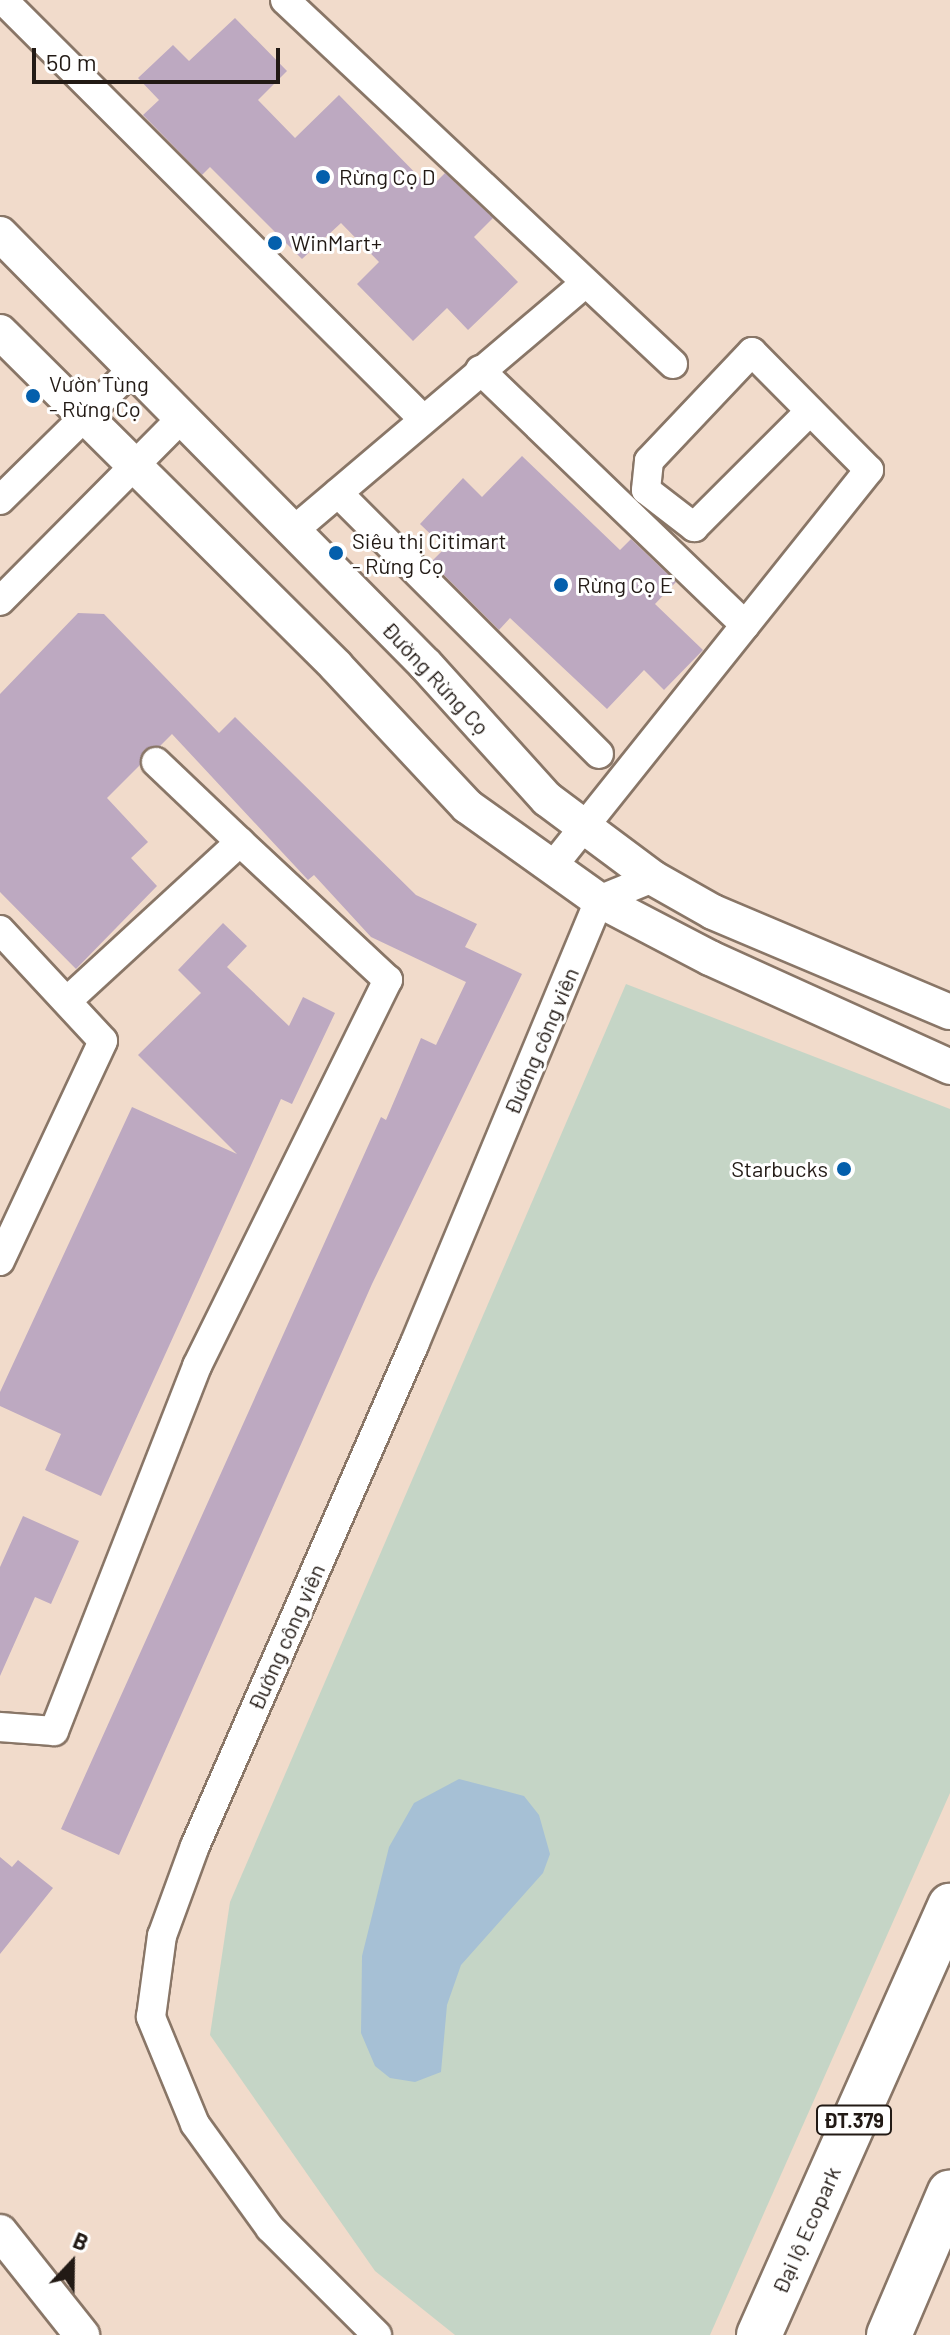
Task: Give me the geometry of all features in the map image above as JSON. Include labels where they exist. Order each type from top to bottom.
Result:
[{"type":"highway","name":"Đại lộ Ecopark","points":[[759,2335],[950,1906]]},
{"type":"highway","points":[[889,2335],[950,2192]]},
{"type":"street","points":[[3,0],[422,418]]},
{"type":"street","points":[[285,0],[584,284],[673,364]]},
{"type":"street","name":"Đường Rừng Cọ","points":[[0,234],[425,664],[547,799],[653,878],[713,912],[950,1012]]},
{"type":"street","points":[[293,531],[422,418],[584,284]]},
{"type":"street","points":[[0,332],[336,666],[467,806],[599,900],[710,958],[950,1067]]},
{"type":"street","points":[[552,867],[869,470],[752,352],[649,461],[646,490],[694,527],[810,411]]},
{"type":"street","points":[[0,500],[82,413],[133,369]]},
{"type":"street","points":[[480,370],[745,625]]},
{"type":"street","points":[[0,601],[182,418]]},
{"type":"street","points":[[338,493],[599,754]]},
{"type":"street","points":[[0,1727],[54,1731],[197,1366],[388,980],[156,762]]},
{"type":"street","points":[[67,1001],[240,842]]},
{"type":"street","points":[[599,900],[653,878]]},
{"type":"street","name":"Đường công viên","points":[[377,2335],[270,2228],[195,2124],[151,2017],[162,1936],[195,1846],[414,1345],[599,900]]},
{"type":"street","points":[[0,930],[103,1041],[0,1261]]},
{"type":"street","points":[[0,2232],[82,2335]]},
{"type":"green space","points":[[626,984],[950,1109],[950,1793],[710,2335],[455,2335],[375,2271],[210,2035],[230,1902]]},
{"type":"water","points":[[459,1779],[524,1796],[539,1815],[550,1854],[543,1873],[461,1965],[447,2005],[441,2072],[415,2082],[390,2078],[375,2066],[361,2033],[362,1956],[389,1847],[414,1803]]},
{"type":"building","name":"Rừng Cọ D","points":[[235,18],[287,71],[258,100],[295,138],[339,95],[430,188],[445,173],[493,218],[474,237],[518,282],[468,330],[447,308],[413,341],[357,284],[379,262],[341,223],[302,259],[210,167],[202,175],[143,115],[159,100],[138,78],[173,45],[189,61]]},
{"type":"building","name":"Rừng Cọ E","points":[[522,456],[620,550],[631,539],[676,582],[655,604],[703,650],[664,690],[644,670],[607,709],[510,618],[499,630],[431,562],[445,548],[420,524],[463,478],[482,497]]},
{"type":"building","points":[[78,613],[104,614],[219,733],[235,717],[416,895],[477,924],[465,947],[522,974],[372,1284],[119,1855],[61,1829],[381,1117],[386,1120],[421,1038],[436,1045],[466,982],[371,937],[314,875],[308,880],[172,734],[160,746],[144,750],[140,765],[107,798],[148,842],[131,858],[157,886],[76,969],[0,892],[0,694]]},
{"type":"building","points":[[223,923],[247,946],[227,967],[289,1026],[303,997],[335,1013],[292,1104],[281,1099],[101,1496],[45,1470],[61,1434],[0,1406],[0,1392],[132,1107],[237,1154],[138,1055],[201,993],[178,970]]},
{"type":"building","points":[[23,1516],[79,1541],[51,1604],[35,1597],[0,1676],[0,1567]]},
{"type":"building","points":[[0,1857],[12,1867],[18,1860],[53,1888],[0,1954]]},
{"type":"place","name":"Rừng Cọ D","points":[[323,177]]},
{"type":"place","name":"WinMart+","points":[[275,243]]},
{"type":"place","name":"Vườn Tùng - Rừng Cọ","points":[[33,396]]},
{"type":"place","name":"Siêu thị Citimart - Rừng Cọ","points":[[336,553]]},
{"type":"place","name":"Rừng Cọ E","points":[[561,585]]},
{"type":"place","name":"Starbucks","points":[[844,1169]]}]
